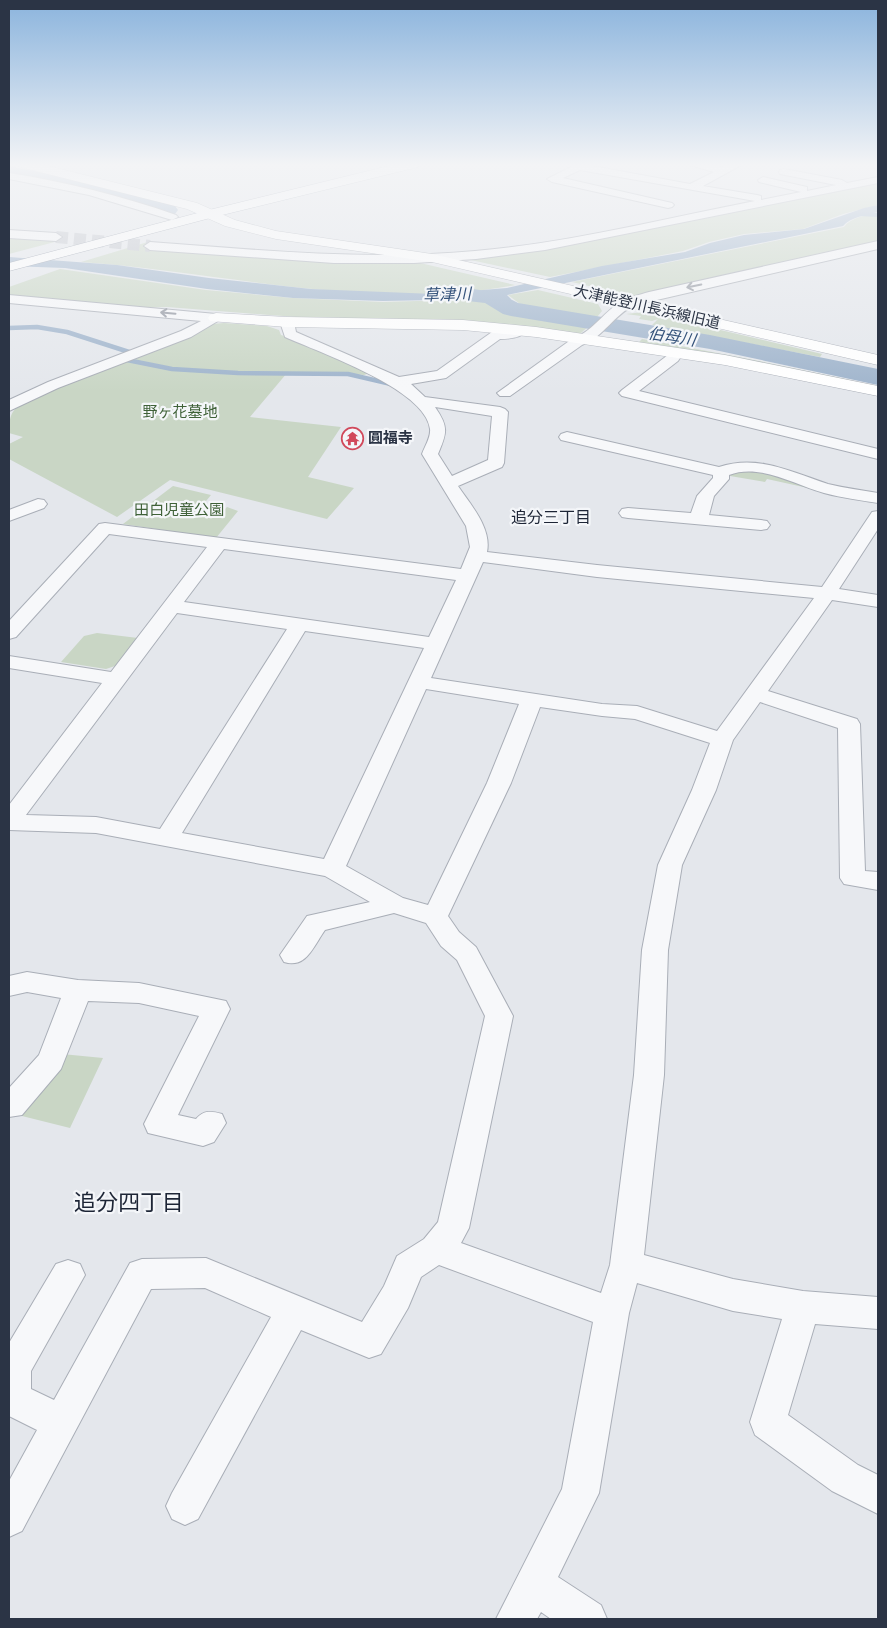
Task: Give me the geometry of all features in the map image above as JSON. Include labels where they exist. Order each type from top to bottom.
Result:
[{"type":"main road","points":[[9,260],[66,240]]},
{"type":"main road","points":[[26,277],[123,240]]},
{"type":"main road","name":"大津能登川長浜線旧道","points":[[303,240],[392,256],[432,258],[611,305],[628,303],[878,360]]},
{"type":"main road","points":[[9,267],[93,246],[117,242],[147,241]]},
{"type":"main road","points":[[9,277],[93,246]]},
{"type":"main road","points":[[216,318],[287,322],[463,326],[591,336],[725,360],[878,392]]},
{"type":"street","points":[[53,240],[61,241]]},
{"type":"street","points":[[432,258],[545,246],[575,240]]},
{"type":"street","points":[[147,241],[295,257],[392,256]]},
{"type":"street","points":[[628,303],[649,296],[878,245]]},
{"type":"street","points":[[9,299],[216,318]]},
{"type":"street","points":[[504,392],[577,342],[591,336],[611,305]]},
{"type":"street","points":[[9,406],[54,385],[186,334],[216,318]]},
{"type":"street","points":[[287,322],[290,334],[397,382],[422,401],[438,426],[436,440],[430,454],[475,526],[479,547],[468,576],[332,869]]},
{"type":"street","points":[[397,382],[441,375],[497,335],[509,335],[521,330]]},
{"type":"street","points":[[673,358],[627,393],[878,454]]},
{"type":"street","points":[[422,401],[500,412],[496,463],[448,484]]},
{"type":"street","points":[[567,437],[721,472],[730,468],[750,465],[828,489],[878,498]]},
{"type":"street","points":[[700,518],[700,509],[705,494],[721,479],[721,472]]},
{"type":"street","points":[[9,516],[38,504]]},
{"type":"street","points":[[628,513],[700,518],[760,525]]},
{"type":"street","points":[[516,1619],[580,1493],[612,1313],[626,1265],[650,1075],[655,950],[670,865],[704,790],[722,740],[827,593],[878,516]]},
{"type":"street","points":[[9,633],[105,528],[468,576]]},
{"type":"street","points":[[9,822],[218,543]]},
{"type":"street","points":[[477,556],[597,571],[827,593],[878,601]]},
{"type":"street","points":[[171,606],[436,644]]},
{"type":"street","points":[[167,837],[299,625]]},
{"type":"street","points":[[9,662],[116,679]]},
{"type":"street","points":[[418,682],[602,710],[637,713],[722,740]]},
{"type":"street","points":[[754,694],[849,724],[853,878],[878,881]]},
{"type":"street","points":[[435,916],[500,783],[532,699]]},
{"type":"street","points":[[9,822],[96,825],[332,869],[394,904],[435,916],[450,939],[467,954],[499,1016],[453,1228],[436,1249],[409,1267],[396,1297],[368,1342],[206,1273],[142,1274],[88,1377],[61,1422],[9,1518]]},
{"type":"street","points":[[293,955],[316,923],[394,904]]},
{"type":"street","points":[[9,986],[27,982],[78,990],[139,993],[216,1009],[159,1124],[203,1134],[211,1123]]},
{"type":"street","points":[[9,1105],[11,1106],[51,1060],[78,990]]},
{"type":"street","points":[[436,1249],[612,1313]]},
{"type":"street","points":[[626,1265],[733,1295],[803,1307],[878,1313]]},
{"type":"street","points":[[61,1422],[13,1400],[13,1368],[68,1275]]},
{"type":"street","points":[[803,1307],[768,1422],[845,1478],[878,1495]]},
{"type":"street","points":[[185,1506],[293,1311]]},
{"type":"street","points":[[534,1585],[587,1619]]},
{"type":"green space","points":[[9,240],[62,240],[9,254]]},
{"type":"green space","points":[[583,240],[718,240],[683,251],[550,277],[466,259]]},
{"type":"green space","points":[[780,240],[878,240],[878,243],[635,297],[572,282]]},
{"type":"green space","points":[[153,241],[145,247],[312,260],[381,262],[381,264],[420,263],[515,285],[461,292],[407,294],[353,292],[81,262]]},
{"type":"green space","points":[[60,269],[206,290],[293,298],[383,302],[483,299],[503,304],[507,310],[590,325],[581,333],[577,333],[483,322],[322,319],[167,307],[134,308],[9,298],[9,287]]},
{"type":"green space","points":[[538,290],[598,304],[602,311],[593,322],[568,315],[518,307],[520,304],[508,295]]},
{"type":"green space","points":[[644,312],[822,354],[820,357],[652,325],[658,319],[652,321],[639,319],[641,316],[626,314]]},
{"type":"green space","name":"野ヶ花墓地","points":[[212,324],[267,326],[279,330],[281,335],[369,373],[364,375],[325,372],[287,373],[250,417],[341,427],[308,477],[354,488],[327,519],[170,480],[117,517],[9,459],[9,444],[23,437],[9,433],[10,419],[17,407],[34,397]]},
{"type":"green space","points":[[608,338],[639,342],[642,339],[672,344],[819,373],[878,386],[878,388],[804,371]]},
{"type":"green space","points":[[750,469],[810,486],[808,488],[767,479],[765,482],[730,476],[733,471]]},
{"type":"green space","name":"田白児童公園","points":[[173,486],[211,495],[202,506],[224,510],[227,507],[238,511],[216,538],[123,524]]},
{"type":"green space","points":[[97,633],[138,638],[115,666],[106,669],[61,662],[84,636]]},
{"type":"green space","points":[[62,1054],[103,1058],[70,1128],[14,1114]]},
{"type":"water","name":"草津川","points":[[723,240],[775,240],[507,295],[511,299],[505,303],[483,299],[383,301],[293,298],[207,289],[65,268],[9,266],[9,257],[117,265],[209,278],[311,289],[434,294],[507,288],[602,266],[685,252]]},
{"type":"waterway","name":"伯母川","points":[[467,295],[491,298],[511,309],[710,342],[878,377]]},
{"type":"waterway","points":[[9,328],[37,327],[67,332],[129,352]]},
{"type":"waterway","points":[[122,359],[172,369],[238,373],[348,374],[391,384]]},
{"type":"tunnel","points":[[87,240],[150,246]]},
{"type":"place","name":"圓福寺","points":[[352,438]]},
{"type":"district","name":"追分三丁目","points":[[551,517]]},
{"type":"district","name":"追分四丁目","points":[[129,1202]]}]
